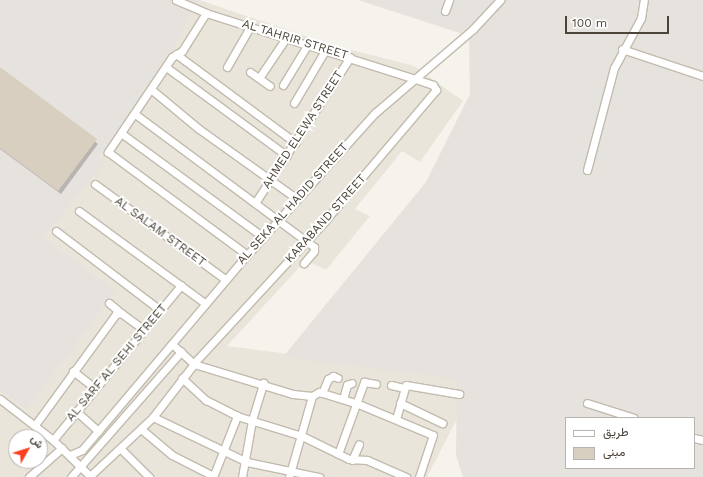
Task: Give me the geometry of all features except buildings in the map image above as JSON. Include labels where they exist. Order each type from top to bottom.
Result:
[{"type":"street","name":"AL TAHRIR STREET","points":[[176,0],[206,13],[326,49],[415,79]]},
{"type":"street","points":[[445,11],[449,0]]},
{"type":"street","name":"AL SEKA AL HADID STREET","points":[[70,455],[82,450],[247,255],[375,113],[439,58],[500,0]]},
{"type":"street","points":[[588,170],[614,68],[622,49],[641,18],[644,0]]},
{"type":"street","points":[[206,13],[182,51],[176,54],[166,67],[152,90],[108,151],[247,255]]},
{"type":"street","points":[[227,67],[250,26]]},
{"type":"street","points":[[259,78],[286,38]]},
{"type":"street","points":[[283,85],[308,44]]},
{"type":"street","points":[[294,103],[326,49]]},
{"type":"street","points":[[622,49],[703,76]]},
{"type":"street","points":[[176,54],[296,143]]},
{"type":"street","name":"AHMED ELEWA STREET","points":[[255,203],[296,143],[350,57]]},
{"type":"street","points":[[166,67],[287,156]]},
{"type":"street","points":[[250,72],[270,86]]},
{"type":"street","name":"KARABAND STREET","points":[[194,363],[306,242],[436,93],[433,85],[415,79]]},
{"type":"street","points":[[152,90],[200,128],[297,199]]},
{"type":"street","points":[[135,114],[306,242],[315,250],[304,263]]},
{"type":"street","points":[[121,133],[263,237]]},
{"type":"street","name":"AL SALAM STREET","points":[[95,184],[226,280]]},
{"type":"street","points":[[79,212],[206,304]]},
{"type":"street","points":[[56,231],[160,310]]},
{"type":"street","name":"AL SARF AL SEHI STREET","points":[[53,440],[181,285]]},
{"type":"street","points":[[109,303],[144,330]]},
{"type":"street","points":[[35,424],[116,314],[121,313]]},
{"type":"street","points":[[172,344],[194,363],[263,383],[293,394],[312,396],[319,392],[343,399],[433,435],[419,477]]},
{"type":"street","points":[[71,477],[181,352]]},
{"type":"street","points":[[0,400],[35,424],[70,455],[91,477],[153,417],[194,363]]},
{"type":"street","points":[[73,371],[95,388]]},
{"type":"street","points":[[322,393],[328,379],[333,376],[338,378]]},
{"type":"street","points":[[182,378],[206,400],[238,416],[302,436],[352,460],[368,460],[390,474],[406,477]]},
{"type":"street","points":[[338,454],[364,382],[376,384]]},
{"type":"street","points":[[242,477],[247,462],[252,420],[263,383]]},
{"type":"street","points":[[343,399],[348,385],[352,383]]},
{"type":"street","points":[[391,385],[404,388],[407,385],[459,394]]},
{"type":"street","points":[[396,419],[404,388]]},
{"type":"street","points":[[290,473],[302,436],[312,396]]},
{"type":"street","points":[[400,403],[416,408],[442,423]]},
{"type":"street","points":[[587,403],[631,417]]},
{"type":"street","points":[[76,411],[98,431]]},
{"type":"street","points":[[141,429],[172,455],[213,477],[238,416]]},
{"type":"street","points":[[153,417],[247,462],[290,473],[316,477]]},
{"type":"street","points":[[352,460],[359,444]]},
{"type":"street","points":[[29,477],[62,448]]},
{"type":"street","points":[[121,449],[149,477]]},
{"type":"shaded area","points":[[0,0],[199,0],[152,90],[99,157],[106,161],[44,238],[115,291],[27,411],[0,391]]},
{"type":"shaded area","points":[[199,0],[329,44],[414,66],[463,101],[420,162],[402,151],[355,209],[370,216],[326,270],[306,260],[227,346],[459,376],[459,415],[427,477],[0,477],[0,391],[27,411],[114,291],[44,238],[105,161],[99,157],[152,90]]},
{"type":"shaded area","points":[[358,0],[703,0],[703,477],[463,477],[456,455],[457,379],[283,357],[426,182],[470,94],[469,36]]}]
